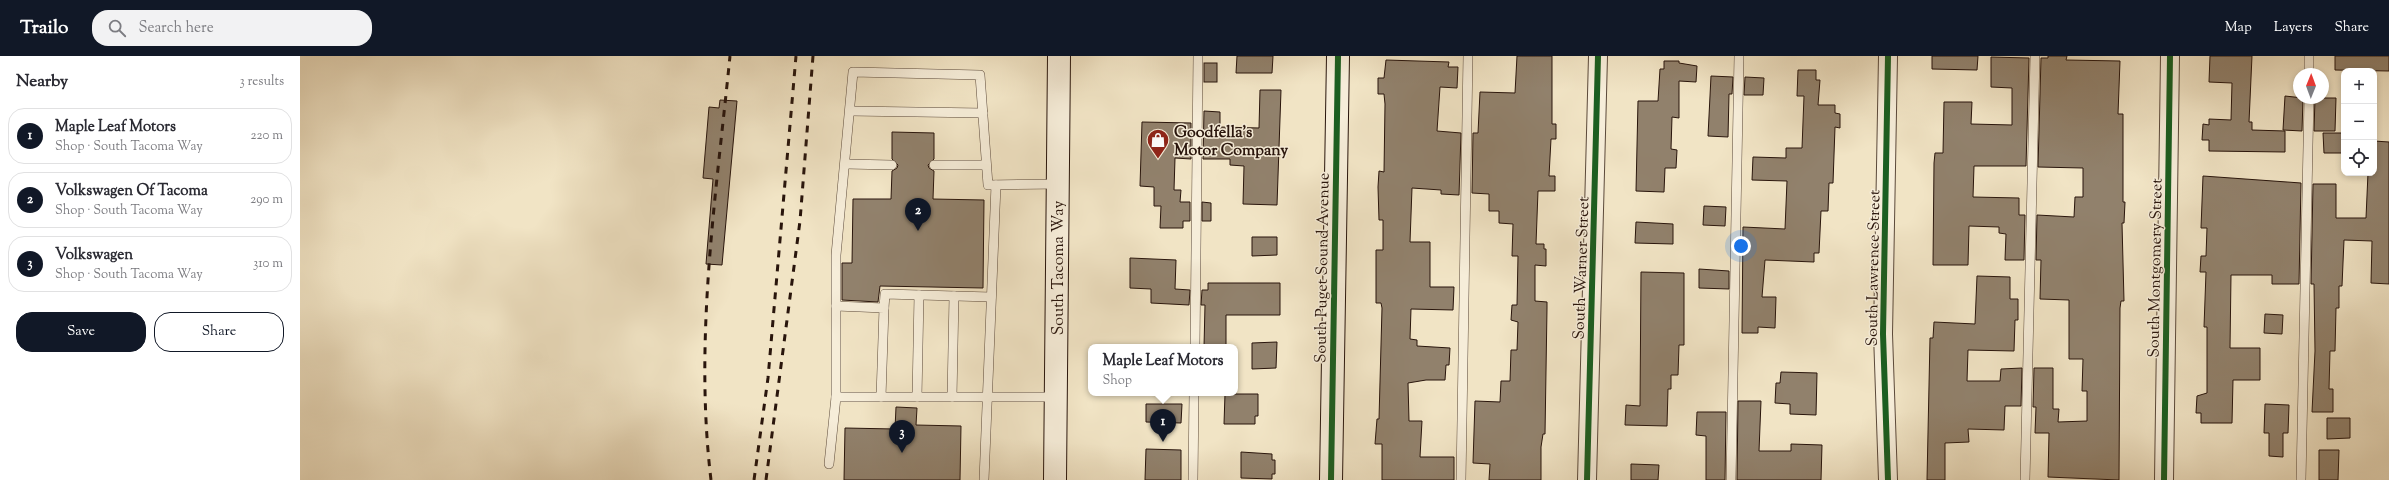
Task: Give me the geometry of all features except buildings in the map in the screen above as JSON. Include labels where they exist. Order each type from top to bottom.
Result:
[{"type":"main road","name":"South Tacoma Way","points":[[1055,480],[1059,56]]},
{"type":"main road","name":"South Puget Sound Avenue","points":[[1331,480],[1338,56]]},
{"type":"street","name":"South Warner Street","points":[[1587,480],[1598,56]]},
{"type":"street","name":"South Lawrence Street","points":[[1888,56],[1883,334],[1888,480]]},
{"type":"street","name":"South Montgomery Street","points":[[2164,480],[2170,56]]},
{"type":"lane","points":[[1195,344],[1198,56]]},
{"type":"lane","points":[[1461,480],[1468,56]]},
{"type":"lane","points":[[1730,480],[1740,56]]},
{"type":"lane","points":[[2025,480],[2035,56]]},
{"type":"lane","points":[[2309,56],[2309,68]]},
{"type":"lane","points":[[829,464],[836,397],[836,256],[854,72],[980,75],[988,185],[1058,184]]},
{"type":"lane","points":[[2301,480],[2309,104]]},
{"type":"lane","points":[[850,111],[983,113]]},
{"type":"lane","points":[[846,164],[892,164]]},
{"type":"lane","points":[[934,165],[986,165]]},
{"type":"lane","points":[[984,480],[986,398],[996,185]]},
{"type":"lane","points":[[881,397],[885,294],[991,297]]},
{"type":"lane","points":[[917,397],[919,295]]},
{"type":"lane","points":[[952,397],[954,296]]},
{"type":"lane","points":[[836,306],[884,308]]},
{"type":"lane","points":[[1193,480],[1194,396]]},
{"type":"lane","points":[[836,397],[1056,398]]},
{"type":"railway","points":[[711,480],[706,427],[706,321],[713,215],[730,56]]},
{"type":"railway","points":[[754,480],[768,378],[796,56]]},
{"type":"railway","points":[[766,480],[800,221],[813,56]]},
{"type":"cycle path","points":[[1331,480],[1338,56]]},
{"type":"cycle path","points":[[1587,480],[1598,56]]},
{"type":"cycle path","points":[[1888,56],[1883,334],[1888,480]]},
{"type":"cycle path","points":[[2164,480],[2170,56]]},
{"type":"place","name":"Goodfella's Motor Company","points":[[1158,160]]},
{"type":"place","name":"Volkswagen Of Tacoma","points":[[918,231]]},
{"type":"place","name":"Maple Leaf Motors","points":[[1163,442]]},
{"type":"place","name":"Volkswagen","points":[[902,453]]}]
